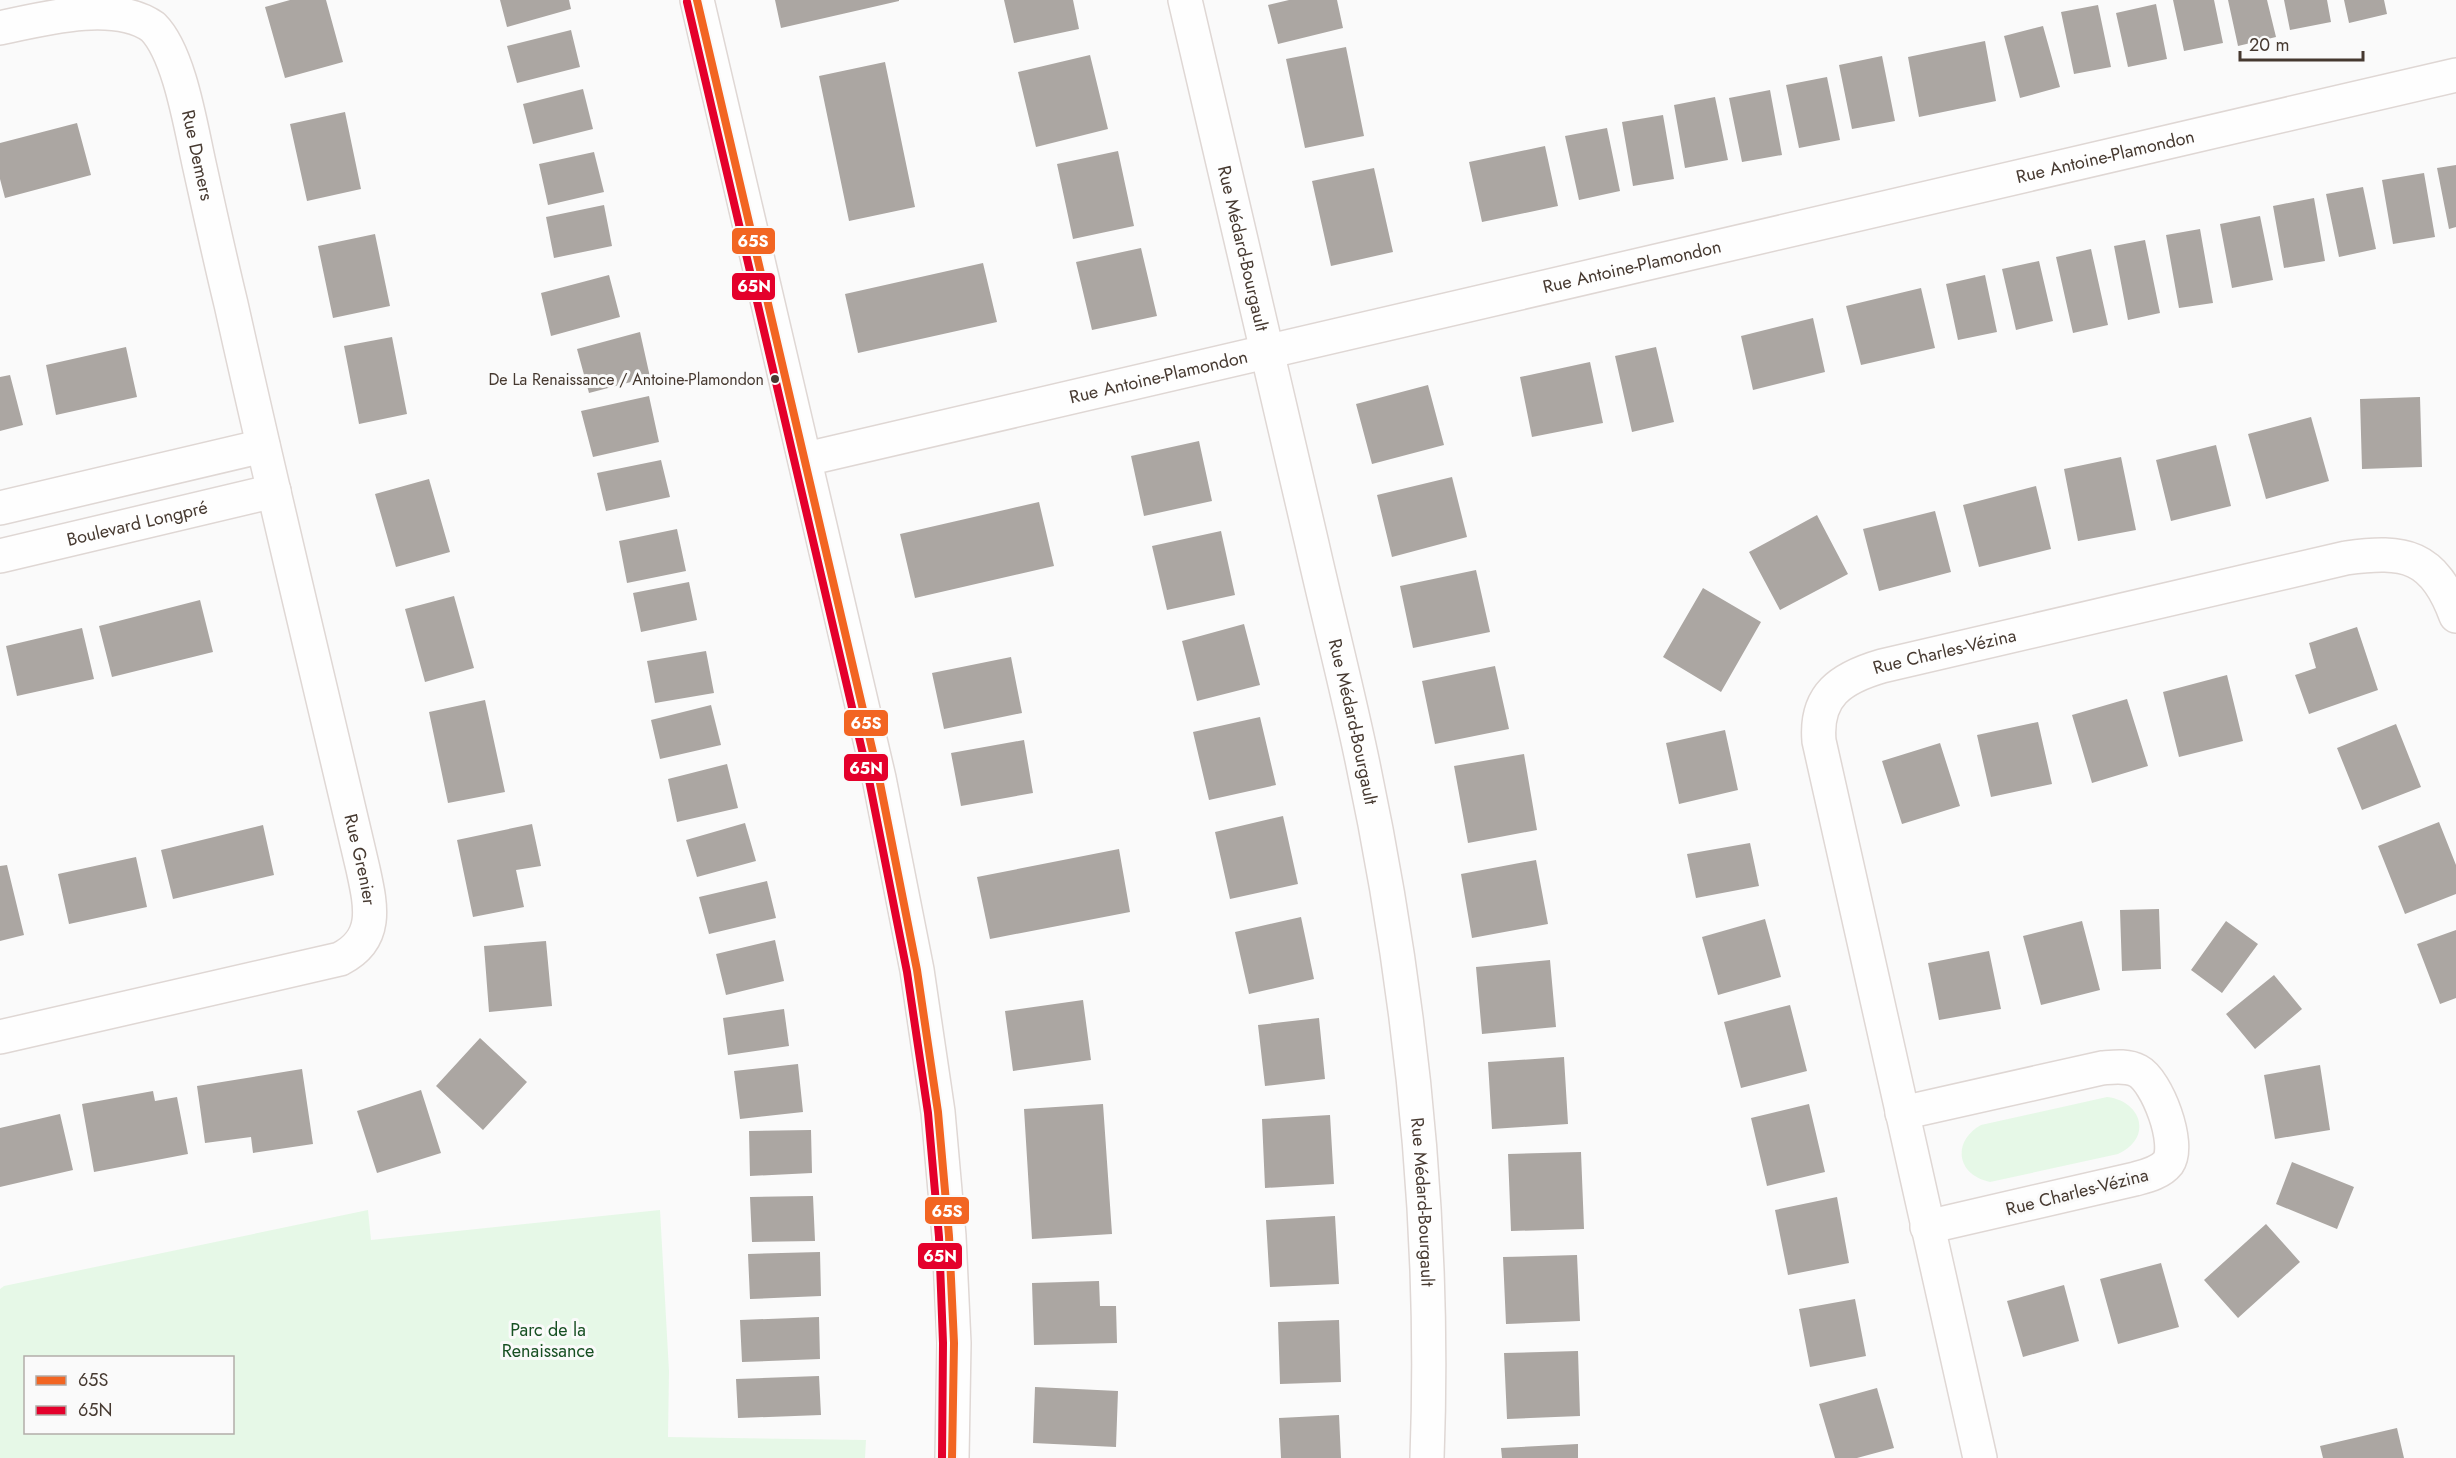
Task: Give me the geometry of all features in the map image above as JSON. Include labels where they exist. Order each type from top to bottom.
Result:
[{"type":"street","points":[[697,0],[806,459],[895,850],[929,1041],[951,1256],[954,1343],[952,1458]]},
{"type":"street","name":"Rue Médard-Bourgault","points":[[1185,0],[1361,754],[1393,927],[1415,1099],[1424,1226],[1430,1344],[1426,1458]]},
{"type":"street","name":"Rue Demers","points":[[0,28],[84,8],[116,7],[141,17],[162,38],[174,64],[187,112],[263,446]]},
{"type":"street","name":"Rue Antoine-Plamondon","points":[[806,459],[2456,75]]},
{"type":"street","points":[[0,508],[263,446]]},
{"type":"street","name":"Rue Grenier","points":[[0,1037],[340,959],[359,947],[365,937],[369,921],[368,892],[263,446]]},
{"type":"street","name":"Boulevard Longpré","points":[[0,556],[274,491]]},
{"type":"street","name":"Rue Charles-Vézina","points":[[1980,1458],[1819,741],[1819,717],[1825,700],[1855,675],[1882,666],[2368,555],[2398,554],[2421,564],[2439,582],[2456,616]]},
{"type":"street","name":"Rue Charles-Vézina","points":[[1902,1113],[2102,1068],[2129,1067],[2148,1079],[2169,1126],[2171,1156],[2168,1162],[2156,1172],[2135,1179],[1928,1227]]},
{"type":"green space","points":[[2107,1097],[2128,1105],[2139,1121],[2136,1139],[2118,1154],[1990,1182],[1970,1172],[1965,1165],[1962,1148],[1965,1140],[1981,1125]]},
{"type":"green space","name":"Parc de la Renaissance","points":[[368,1210],[371,1240],[660,1210],[669,1371],[668,1437],[866,1440],[865,1458],[0,1458],[0,1289],[4,1286]]},
{"type":"building","points":[[290,0],[326,0],[343,62],[285,78],[265,7]]},
{"type":"building","points":[[500,0],[569,0],[571,9],[507,27]]},
{"type":"building","points":[[775,0],[899,0],[899,1],[781,28]]},
{"type":"building","points":[[1004,0],[1073,0],[1079,29],[1014,43]]},
{"type":"building","points":[[1289,0],[1337,0],[1343,28],[1278,44],[1268,5]]},
{"type":"building","points":[[2173,0],[2214,0],[2223,43],[2184,51]]},
{"type":"building","points":[[2228,0],[2267,0],[2276,37],[2238,46]]},
{"type":"building","points":[[2284,0],[2327,0],[2331,22],[2290,30]]},
{"type":"building","points":[[2344,0],[2384,0],[2387,14],[2349,23]]},
{"type":"building","points":[[2156,4],[2167,59],[2128,67],[2116,13]]},
{"type":"building","points":[[2098,5],[2111,67],[2074,74],[2061,12]]},
{"type":"building","points":[[2043,26],[2060,87],[2020,98],[2004,36]]},
{"type":"building","points":[[571,30],[580,67],[517,83],[507,46]]},
{"type":"building","points":[[1985,41],[1996,101],[1919,117],[1908,57]]},
{"type":"building","points":[[1346,47],[1364,136],[1305,148],[1286,59]]},
{"type":"building","points":[[1090,55],[1108,129],[1036,147],[1018,72]]},
{"type":"building","points":[[1882,56],[1895,121],[1852,129],[1839,65]]},
{"type":"building","points":[[885,62],[915,207],[849,221],[819,76]]},
{"type":"building","points":[[1827,77],[1840,140],[1799,148],[1786,85]]},
{"type":"building","points":[[583,89],[593,129],[533,144],[523,104]]},
{"type":"building","points":[[1770,90],[1782,155],[1742,162],[1729,98]]},
{"type":"building","points":[[1715,97],[1728,160],[1685,168],[1674,105]]},
{"type":"building","points":[[345,112],[361,189],[307,201],[290,124]]},
{"type":"building","points":[[1663,115],[1674,179],[1633,186],[1622,122]]},
{"type":"building","points":[[77,123],[91,175],[5,198],[0,179],[0,143]]},
{"type":"building","points":[[1607,128],[1620,191],[1579,200],[1565,136]]},
{"type":"building","points":[[1545,146],[1558,206],[1482,222],[1469,162]]},
{"type":"building","points":[[1118,151],[1134,226],[1073,239],[1057,164]]},
{"type":"building","points":[[594,152],[604,192],[548,205],[539,164]]},
{"type":"building","points":[[2456,165],[2456,227],[2449,229],[2437,168]]},
{"type":"building","points":[[1374,168],[1393,252],[1331,266],[1312,181]]},
{"type":"building","points":[[2424,173],[2435,237],[2393,244],[2382,180]]},
{"type":"building","points":[[2363,187],[2376,249],[2339,257],[2326,194]]},
{"type":"building","points":[[2314,198],[2325,261],[2284,268],[2273,206]]},
{"type":"building","points":[[604,205],[612,246],[554,258],[546,217]]},
{"type":"building","points":[[2260,216],[2273,280],[2232,288],[2220,224]]},
{"type":"building","points":[[2200,229],[2213,303],[2179,308],[2166,235]]},
{"type":"building","points":[[375,234],[390,306],[333,318],[318,246]]},
{"type":"building","points":[[2145,240],[2160,313],[2128,320],[2114,246]]},
{"type":"building","points":[[1141,248],[1157,316],[1092,330],[1076,262]]},
{"type":"building","points":[[2091,249],[2108,325],[2073,333],[2056,257]]},
{"type":"building","points":[[2039,261],[2053,321],[2016,330],[2002,269]]},
{"type":"building","points":[[983,263],[997,322],[858,353],[845,294]]},
{"type":"building","points":[[609,275],[620,317],[551,336],[541,293]]},
{"type":"building","points":[[1985,275],[1997,332],[1958,340],[1946,284]]},
{"type":"building","points":[[1921,288],[1935,348],[1861,365],[1846,306]]},
{"type":"building","points":[[1813,318],[1825,372],[1753,390],[1741,336]]},
{"type":"building","points":[[640,332],[650,377],[589,393],[577,349]]},
{"type":"building","points":[[392,337],[407,414],[359,424],[344,346]]},
{"type":"building","points":[[126,347],[137,397],[56,415],[46,365]]},
{"type":"building","points":[[1656,347],[1674,422],[1632,432],[1615,356]]},
{"type":"building","points":[[1590,362],[1603,423],[1532,437],[1520,377]]},
{"type":"building","points":[[10,375],[23,425],[0,431],[0,377]]},
{"type":"building","points":[[1428,385],[1444,445],[1372,464],[1356,404]]},
{"type":"building","points":[[649,396],[659,442],[593,457],[581,411]]},
{"type":"building","points":[[2420,397],[2422,467],[2362,469],[2360,399]]},
{"type":"building","points":[[2311,417],[2329,481],[2266,499],[2248,434]]},
{"type":"building","points":[[1199,441],[1212,501],[1144,516],[1131,456]]},
{"type":"building","points":[[2216,445],[2231,506],[2171,521],[2156,460]]},
{"type":"building","points":[[2121,457],[2136,530],[2078,541],[2064,469]]},
{"type":"building","points":[[661,460],[670,497],[606,511],[597,473]]},
{"type":"building","points":[[1452,477],[1467,537],[1392,557],[1377,495]]},
{"type":"building","points":[[429,479],[450,552],[396,567],[375,494]]},
{"type":"building","points":[[2036,486],[2051,549],[1979,567],[1963,505]]},
{"type":"building","points":[[1039,502],[1054,566],[915,598],[900,534]]},
{"type":"building","points":[[1935,511],[1951,572],[1879,591],[1863,529]]},
{"type":"building","points":[[1817,515],[1848,574],[1780,610],[1749,552]]},
{"type":"building","points":[[677,529],[686,571],[627,583],[619,541]]},
{"type":"building","points":[[1221,531],[1235,595],[1167,610],[1152,546]]},
{"type":"building","points":[[1476,570],[1490,632],[1413,648],[1400,586]]},
{"type":"building","points":[[689,582],[697,620],[641,632],[633,593]]},
{"type":"building","points":[[1703,588],[1761,622],[1721,692],[1663,657]]},
{"type":"building","points":[[454,596],[474,668],[425,682],[405,609]]},
{"type":"building","points":[[200,600],[213,652],[112,677],[99,626]]},
{"type":"building","points":[[1244,624],[1260,685],[1197,701],[1182,641]]},
{"type":"building","points":[[2357,627],[2378,690],[2309,714],[2295,675],[2316,668],[2309,643]]},
{"type":"building","points":[[82,628],[94,679],[17,696],[6,646]]},
{"type":"building","points":[[706,651],[714,693],[655,703],[647,661]]},
{"type":"building","points":[[1011,657],[1022,713],[944,729],[932,673]]},
{"type":"building","points":[[1495,666],[1509,729],[1435,744],[1422,681]]},
{"type":"building","points":[[2227,675],[2243,741],[2179,757],[2163,692]]},
{"type":"building","points":[[2127,699],[2148,766],[2092,783],[2072,715]]},
{"type":"building","points":[[485,700],[505,792],[448,803],[429,712]]},
{"type":"building","points":[[711,705],[721,745],[660,759],[651,720]]},
{"type":"building","points":[[1260,717],[1276,785],[1209,800],[1193,732]]},
{"type":"building","points":[[2038,722],[2052,784],[1991,797],[1977,735]]},
{"type":"building","points":[[2396,724],[2421,787],[2362,810],[2337,748]]},
{"type":"building","points":[[1725,730],[1738,790],[1679,804],[1666,743]]},
{"type":"building","points":[[1024,740],[1033,793],[961,806],[951,753]]},
{"type":"building","points":[[1940,743],[1960,806],[1902,824],[1882,761]]},
{"type":"building","points":[[1524,754],[1537,830],[1468,843],[1454,766]]},
{"type":"building","points":[[727,764],[738,808],[677,822],[668,779]]},
{"type":"building","points":[[1283,816],[1298,884],[1230,899],[1215,832]]},
{"type":"building","points":[[2439,822],[2456,865],[2456,894],[2405,914],[2378,846]]},
{"type":"building","points":[[745,823],[756,861],[697,877],[686,840]]},
{"type":"building","points":[[532,824],[541,866],[516,870],[524,907],[473,917],[457,840]]},
{"type":"building","points":[[263,825],[274,875],[173,899],[161,850]]},
{"type":"building","points":[[1750,843],[1759,886],[1696,898],[1687,854]]},
{"type":"building","points":[[1119,849],[1130,912],[990,939],[977,877]]},
{"type":"building","points":[[136,857],[147,907],[69,924],[58,874]]},
{"type":"building","points":[[1536,860],[1548,924],[1472,938],[1461,874]]},
{"type":"building","points":[[7,865],[24,935],[0,941],[0,866]]},
{"type":"building","points":[[767,881],[776,918],[709,934],[699,897]]},
{"type":"building","points":[[2159,909],[2161,969],[2122,971],[2120,910]]},
{"type":"building","points":[[1301,917],[1314,979],[1249,994],[1235,932]]},
{"type":"building","points":[[1765,919],[1781,977],[1718,995],[1702,937]]},
{"type":"building","points":[[2082,921],[2100,990],[2041,1005],[2023,936]]},
{"type":"building","points":[[2226,921],[2258,944],[2222,993],[2191,970]]},
{"type":"building","points":[[2456,930],[2456,998],[2440,1004],[2417,944]]},
{"type":"building","points":[[775,940],[784,981],[726,995],[716,954]]},
{"type":"building","points":[[546,941],[552,1006],[489,1012],[484,946]]},
{"type":"building","points":[[1989,951],[2001,1009],[1939,1020],[1928,963]]},
{"type":"building","points":[[1550,960],[1556,1027],[1482,1034],[1476,967]]},
{"type":"building","points":[[2274,975],[2302,1009],[2255,1049],[2226,1014]]},
{"type":"building","points":[[1083,1000],[1091,1060],[1013,1071],[1005,1011]]},
{"type":"building","points":[[1790,1005],[1807,1071],[1741,1088],[1724,1022]]},
{"type":"building","points":[[784,1009],[789,1046],[728,1055],[723,1018]]},
{"type":"building","points":[[1319,1018],[1325,1079],[1265,1086],[1258,1025]]},
{"type":"building","points":[[480,1038],[527,1082],[483,1130],[436,1086]]},
{"type":"building","points":[[1564,1057],[1568,1124],[1492,1129],[1488,1062]]},
{"type":"building","points":[[798,1064],[803,1112],[740,1119],[734,1071]]},
{"type":"building","points":[[2320,1065],[2330,1130],[2275,1139],[2264,1075]]},
{"type":"building","points":[[302,1069],[313,1144],[253,1153],[251,1137],[205,1143],[197,1086]]},
{"type":"building","points":[[421,1090],[441,1153],[377,1173],[357,1111]]},
{"type":"building","points":[[153,1091],[155,1101],[177,1097],[188,1154],[94,1172],[82,1104]]},
{"type":"building","points":[[1103,1104],[1112,1234],[1032,1239],[1024,1109]]},
{"type":"building","points":[[1809,1104],[1825,1172],[1767,1186],[1751,1118]]},
{"type":"building","points":[[60,1114],[73,1170],[0,1187],[0,1128]]},
{"type":"building","points":[[1330,1115],[1334,1184],[1265,1188],[1262,1119]]},
{"type":"building","points":[[811,1130],[812,1173],[750,1176],[749,1131]]},
{"type":"building","points":[[1581,1152],[1584,1229],[1511,1231],[1508,1154]]},
{"type":"building","points":[[2292,1162],[2354,1187],[2337,1229],[2276,1204]]},
{"type":"building","points":[[813,1196],[815,1241],[752,1242],[750,1197]]},
{"type":"building","points":[[1837,1197],[1849,1263],[1788,1275],[1775,1210]]},
{"type":"building","points":[[1335,1216],[1339,1284],[1270,1287],[1266,1220]]},
{"type":"building","points":[[2266,1224],[2300,1262],[2238,1318],[2204,1280]]},
{"type":"building","points":[[820,1252],[821,1296],[750,1299],[748,1254]]},
{"type":"building","points":[[1577,1255],[1580,1321],[1506,1324],[1503,1257]]},
{"type":"building","points":[[2161,1263],[2179,1327],[2118,1344],[2100,1279]]},
{"type":"building","points":[[1099,1281],[1100,1306],[1116,1306],[1117,1343],[1034,1345],[1032,1283]]},
{"type":"building","points":[[2064,1285],[2079,1341],[2023,1357],[2007,1301]]},
{"type":"building","points":[[1855,1299],[1866,1356],[1810,1367],[1799,1309]]},
{"type":"building","points":[[819,1317],[820,1359],[742,1362],[740,1320]]},
{"type":"building","points":[[1339,1320],[1341,1382],[1280,1384],[1278,1322]]},
{"type":"building","points":[[1578,1351],[1580,1416],[1507,1419],[1504,1353]]},
{"type":"building","points":[[819,1376],[821,1415],[738,1418],[736,1379]]},
{"type":"building","points":[[1035,1387],[1118,1391],[1116,1447],[1033,1443]]},
{"type":"building","points":[[1877,1388],[1894,1448],[1857,1458],[1835,1458],[1819,1404]]},
{"type":"building","points":[[1339,1415],[1341,1458],[1281,1458],[1279,1418]]},
{"type":"building","points":[[2397,1428],[2404,1458],[2323,1458],[2320,1446]]},
{"type":"building","points":[[1578,1444],[1578,1458],[1502,1458],[1501,1448]]},
{"type":"transit line","name":"65S","points":[[697,0],[879,778],[917,970],[938,1112],[949,1236],[954,1343],[952,1458]]},
{"type":"transit line","name":"65N","points":[[687,2],[869,780],[907,972],[928,1113],[939,1237],[943,1343],[942,1458]]},
{"type":"place","name":"De La Renaissance / Antoine-Plamondon","points":[[775,379]]}]
